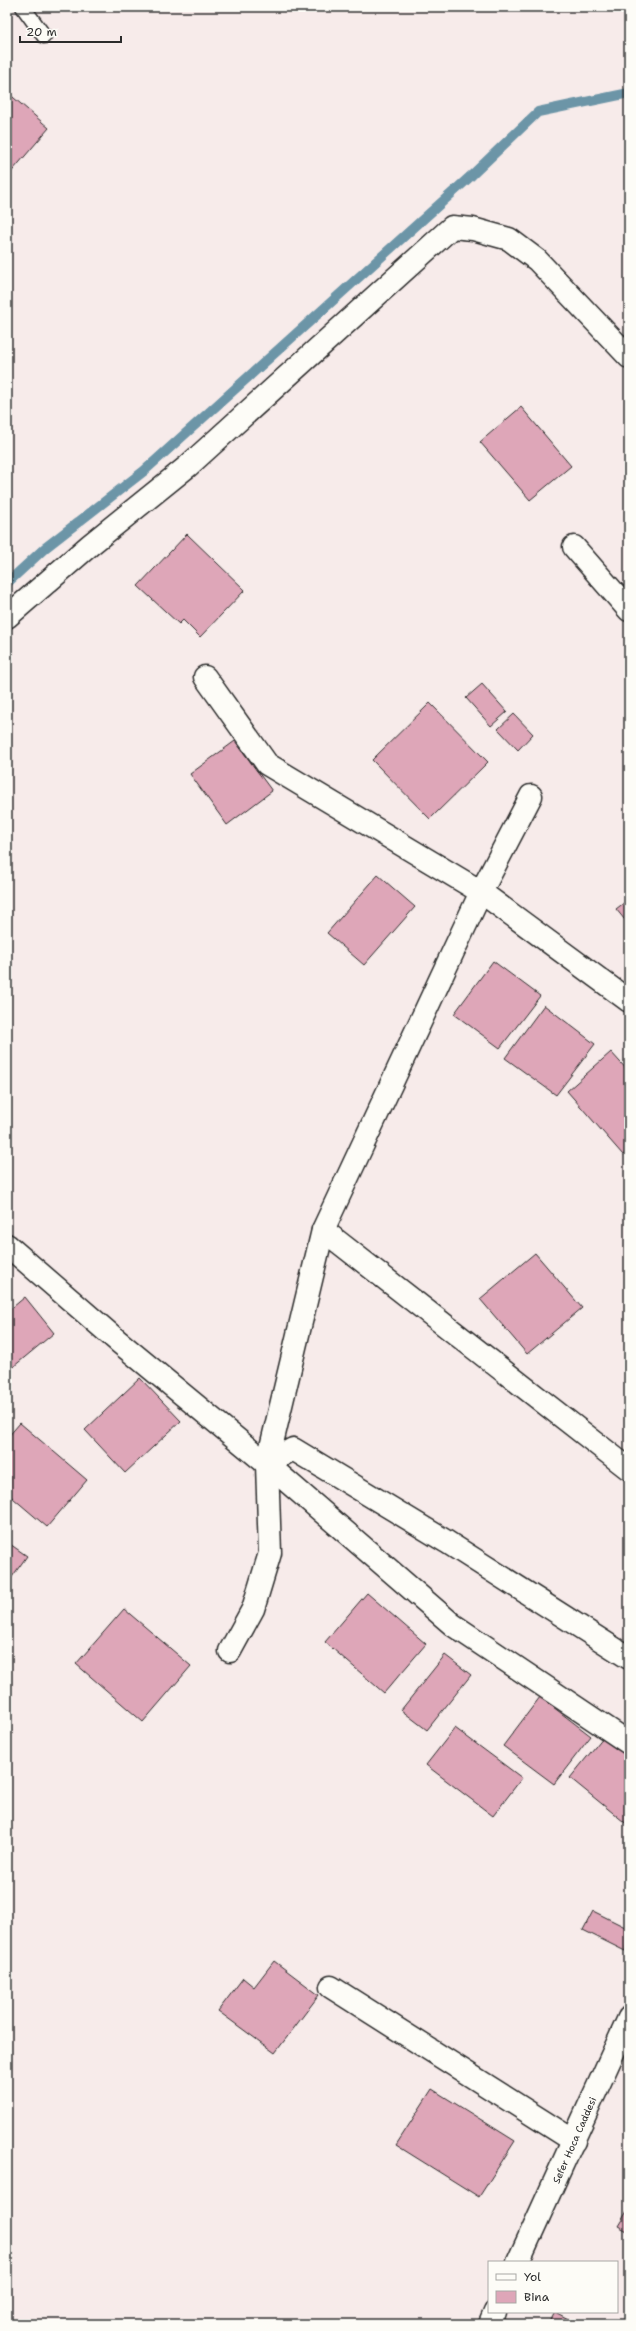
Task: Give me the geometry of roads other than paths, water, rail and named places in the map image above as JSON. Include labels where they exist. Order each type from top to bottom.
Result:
[{"type":"street","points":[[7,617],[90,545],[188,466],[452,227],[473,229],[509,239],[537,260],[629,357]]},
{"type":"street","points":[[574,547],[629,610]]},
{"type":"street","points":[[205,677],[267,764],[481,892],[629,1002]]},
{"type":"street","points":[[230,1651],[253,1609],[270,1553],[267,1464],[323,1230],[481,892],[531,796]]},
{"type":"street","points":[[323,1230],[629,1469]]},
{"type":"street","points":[[7,1245],[119,1342],[267,1464],[453,1625],[629,1743]]},
{"type":"street","points":[[267,1464],[293,1449],[448,1542],[629,1658]]},
{"type":"street","points":[[331,1987],[574,2141]]},
{"type":"street","name":"Sefer Hoca Caddesi","points":[[518,2261],[629,2018]]},
{"type":"street","points":[[490,2324],[496,2313]]},
{"type":"lane","points":[[23,7],[44,36]]},
{"type":"waterway","points":[[7,583],[45,548],[144,471],[472,175],[538,112],[629,93]]}]
